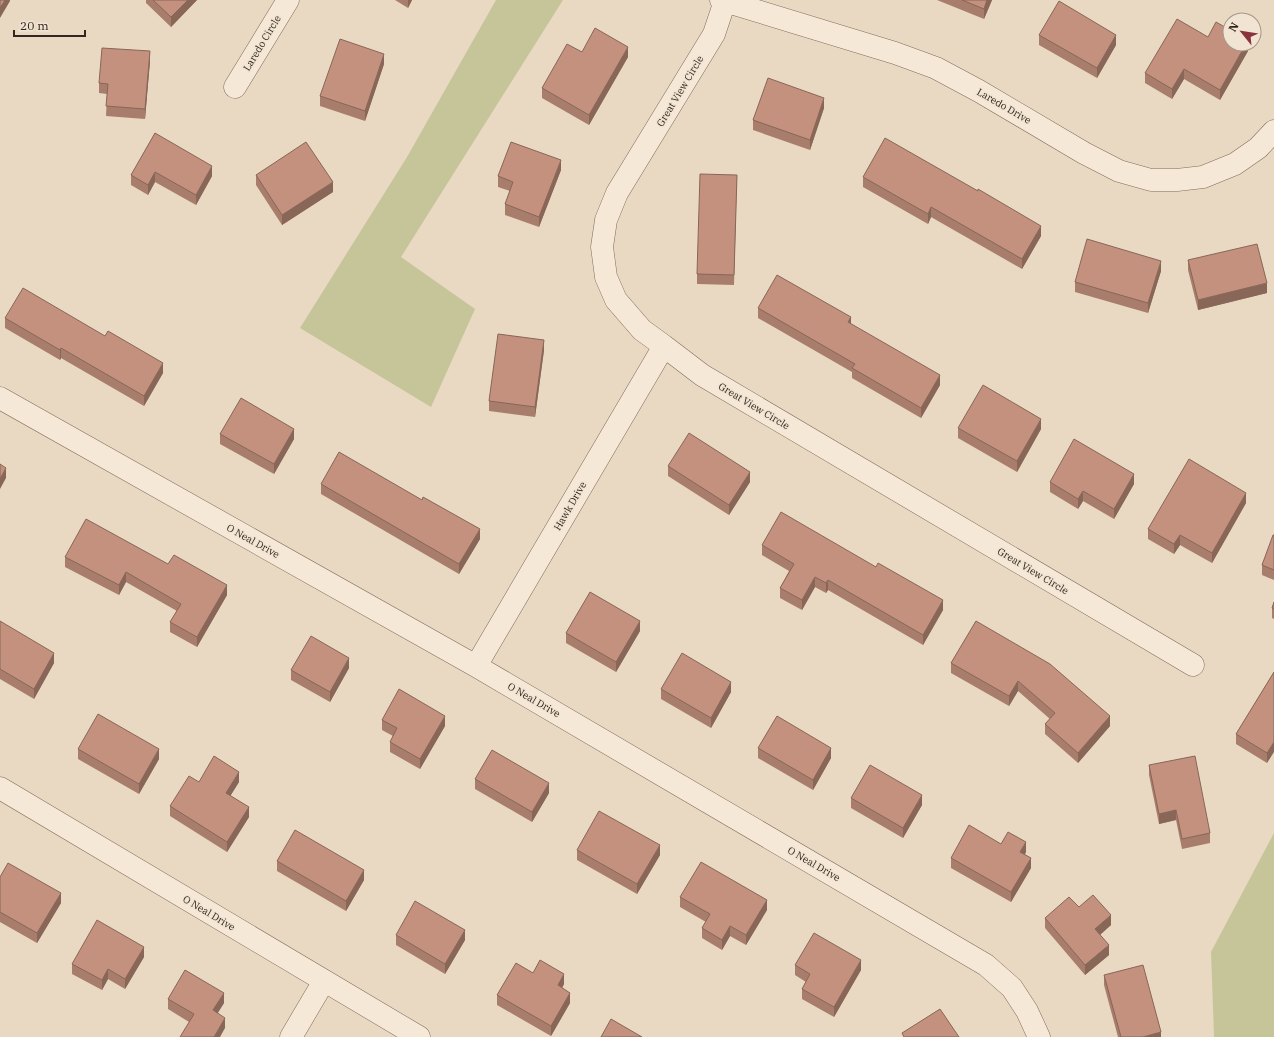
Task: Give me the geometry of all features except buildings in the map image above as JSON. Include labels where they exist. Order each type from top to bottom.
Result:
[{"type":"street","name":"Laredo Circle","points":[[235,87],[288,0]]},
{"type":"street","name":"Laredo Drive","points":[[723,0],[895,53],[936,68],[979,91],[1084,153],[1119,171],[1151,180],[1177,180],[1203,177],[1235,164],[1258,148],[1274,131]]},
{"type":"street","name":"Great View Circle","points":[[723,0],[714,34],[617,193],[606,220],[602,247],[606,277],[616,300],[642,330],[702,375],[1193,665]]},
{"type":"street","name":"Hawk Drive","points":[[476,666],[664,346]]},
{"type":"street","name":"O Neal Drive","points":[[0,398],[476,666],[986,965],[1012,988],[1028,1011],[1039,1037]]},
{"type":"street","name":"O Neal Drive","points":[[0,788],[419,1037]]},
{"type":"street","points":[[291,1037],[324,981]]},
{"type":"green space","points":[[496,0],[563,0],[401,257],[475,309],[431,407],[300,328],[407,157]]},
{"type":"green space","points":[[1274,833],[1274,1037],[1214,1037],[1211,952]]}]
